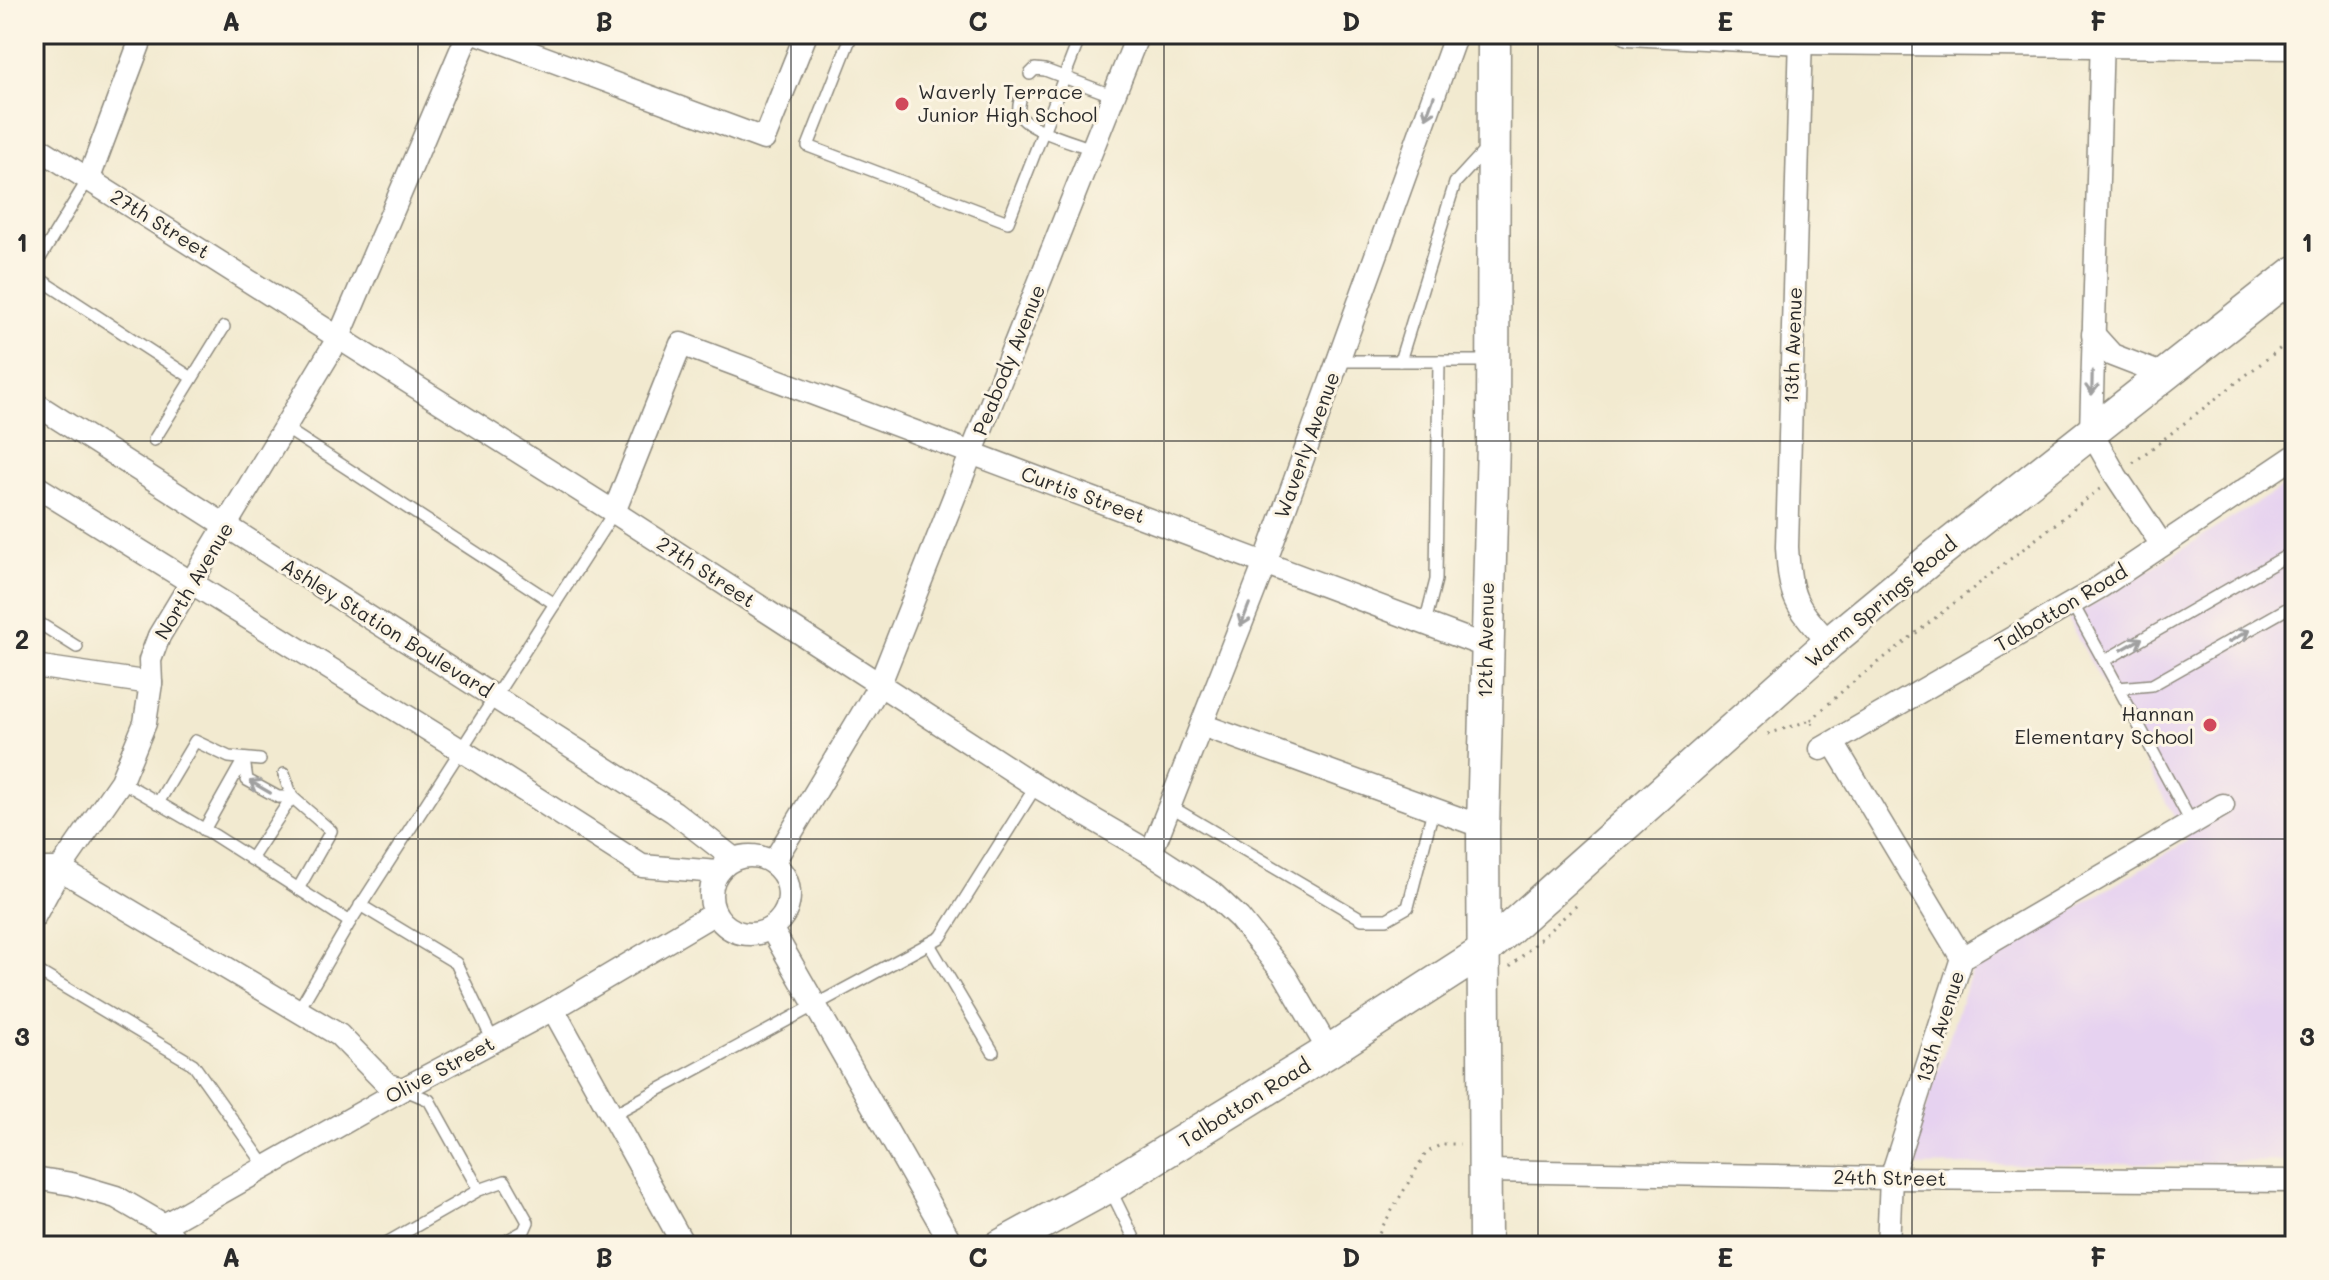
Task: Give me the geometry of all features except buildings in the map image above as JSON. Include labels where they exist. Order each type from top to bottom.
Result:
[{"type":"main road","name":"12th Avenue","points":[[1485,1246],[1495,960],[1483,827],[1493,361],[1494,34]]},
{"type":"main road","name":"Warm Springs Road","points":[[1495,960],[1829,643],[2295,272]]},
{"type":"main road","name":"Talbotton Road","points":[[1000,1246],[1108,1187],[1329,1051],[1495,960]]},
{"type":"street","points":[[89,178],[143,34]]},
{"type":"street","name":"North Avenue","points":[[34,917],[60,869],[121,781],[145,723],[151,683],[150,660],[159,636],[339,337],[468,34]]},
{"type":"street","points":[[480,34],[764,139],[806,34]]},
{"type":"street","name":"Peabody Avenue","points":[[879,686],[1138,34]]},
{"type":"street","name":"Waverly Avenue","points":[[1151,853],[1265,563],[1456,34]]},
{"type":"street","points":[[1628,34],[1801,39],[2102,40],[2295,48]]},
{"type":"street","name":"13th Avenue","points":[[1801,39],[1788,579],[1797,606],[1829,643]]},
{"type":"street","points":[[2102,40],[2091,432],[2162,545]]},
{"type":"street","name":"27th Street","points":[[34,145],[614,512],[1036,786],[1211,892],[1239,918],[1285,975],[1329,1051]]},
{"type":"street","points":[[2093,334],[2112,355],[2164,375]]},
{"type":"street","name":"Curtis Street","points":[[614,512],[681,344],[1485,646]]},
{"type":"street","name":"Ashley Station Boulevard","points":[[34,403],[674,812],[726,866]]},
{"type":"street","name":"Talbotton Road","points":[[1827,746],[2072,603],[2295,456]]},
{"type":"street","points":[[34,485],[642,866],[726,866],[747,856],[761,857],[773,863],[788,883],[790,896],[781,920],[760,933],[747,934],[723,924],[715,913],[711,892],[726,866]]},
{"type":"street","points":[[34,666],[151,683]]},
{"type":"street","points":[[773,863],[879,686]]},
{"type":"street","points":[[1202,725],[1483,827]]},
{"type":"street","name":"13th Avenue","points":[[1827,746],[1962,958],[1891,1178],[1888,1246]]},
{"type":"street","points":[[1962,958],[2223,805]]},
{"type":"street","points":[[34,869],[60,869],[339,1035],[388,1085],[403,1089]]},
{"type":"street","name":"Olive Street","points":[[164,1225],[403,1089],[553,1009],[715,913]]},
{"type":"street","points":[[771,928],[953,1246]]},
{"type":"street","points":[[553,1009],[684,1246]]},
{"type":"street","name":"24th Street","points":[[1486,1157],[1891,1178],[2295,1181]]},
{"type":"street","points":[[34,1178],[72,1184],[116,1197],[164,1225],[179,1246]]},
{"type":"lane","points":[[851,34],[808,146],[1008,222],[1081,34]]},
{"type":"lane","points":[[1030,74],[1035,69],[1045,70],[1114,96]]},
{"type":"lane","points":[[1020,100],[1019,113],[1024,121],[1092,149]]},
{"type":"lane","points":[[1400,361],[1455,183],[1494,140]]},
{"type":"lane","points":[[34,268],[89,178]]},
{"type":"lane","points":[[34,275],[192,378]]},
{"type":"lane","points":[[154,440],[224,327]]},
{"type":"lane","points":[[1338,361],[1493,361]]},
{"type":"lane","points":[[1425,623],[1436,580],[1439,361]]},
{"type":"lane","points":[[285,428],[555,604]]},
{"type":"lane","points":[[298,1011],[360,905],[614,512]]},
{"type":"lane","points":[[2104,661],[2295,551]]},
{"type":"lane","points":[[2072,603],[2192,824]]},
{"type":"lane","points":[[2118,688],[2152,685],[2295,604]]},
{"type":"lane","points":[[34,620],[77,647]]},
{"type":"lane","points":[[158,803],[195,741],[229,757],[260,760]]},
{"type":"lane","points":[[244,759],[247,780],[278,797],[292,797]]},
{"type":"lane","points":[[204,830],[244,759]]},
{"type":"lane","points":[[284,774],[292,797],[331,831],[298,889]]},
{"type":"lane","points":[[121,781],[350,922]]},
{"type":"lane","points":[[610,1116],[941,937],[1036,786]]},
{"type":"lane","points":[[251,859],[292,797]]},
{"type":"lane","points":[[1170,806],[1362,919],[1387,919],[1408,907],[1433,810]]},
{"type":"lane","points":[[360,905],[456,963],[493,1041]]},
{"type":"lane","points":[[929,944],[993,1052]]},
{"type":"lane","points":[[34,969],[193,1064],[266,1167]]},
{"type":"lane","points":[[403,1089],[429,1100],[479,1190]]},
{"type":"lane","points":[[381,1246],[479,1190],[505,1181],[528,1222],[524,1231],[497,1246]]},
{"type":"lane","points":[[1108,1187],[1136,1242],[1120,1246]]},
{"type":"path","points":[[1762,736],[1811,720],[1847,687],[2295,337]]},
{"type":"path","points":[[1811,720],[1827,746]]},
{"type":"path","points":[[1495,960],[1588,895]]},
{"type":"path","points":[[1371,1246],[1426,1153],[1442,1144],[1486,1157]]},
{"type":"shaded area","name":"Hannan Elementary School","points":[[2295,479],[2295,1161],[1906,1166],[1971,972],[2187,841],[2068,620]]},
{"type":"place","name":"Waverly Terrace Junior High School","points":[[902,104]]},
{"type":"place","name":"Hannan Elementary School","points":[[2210,725]]}]
